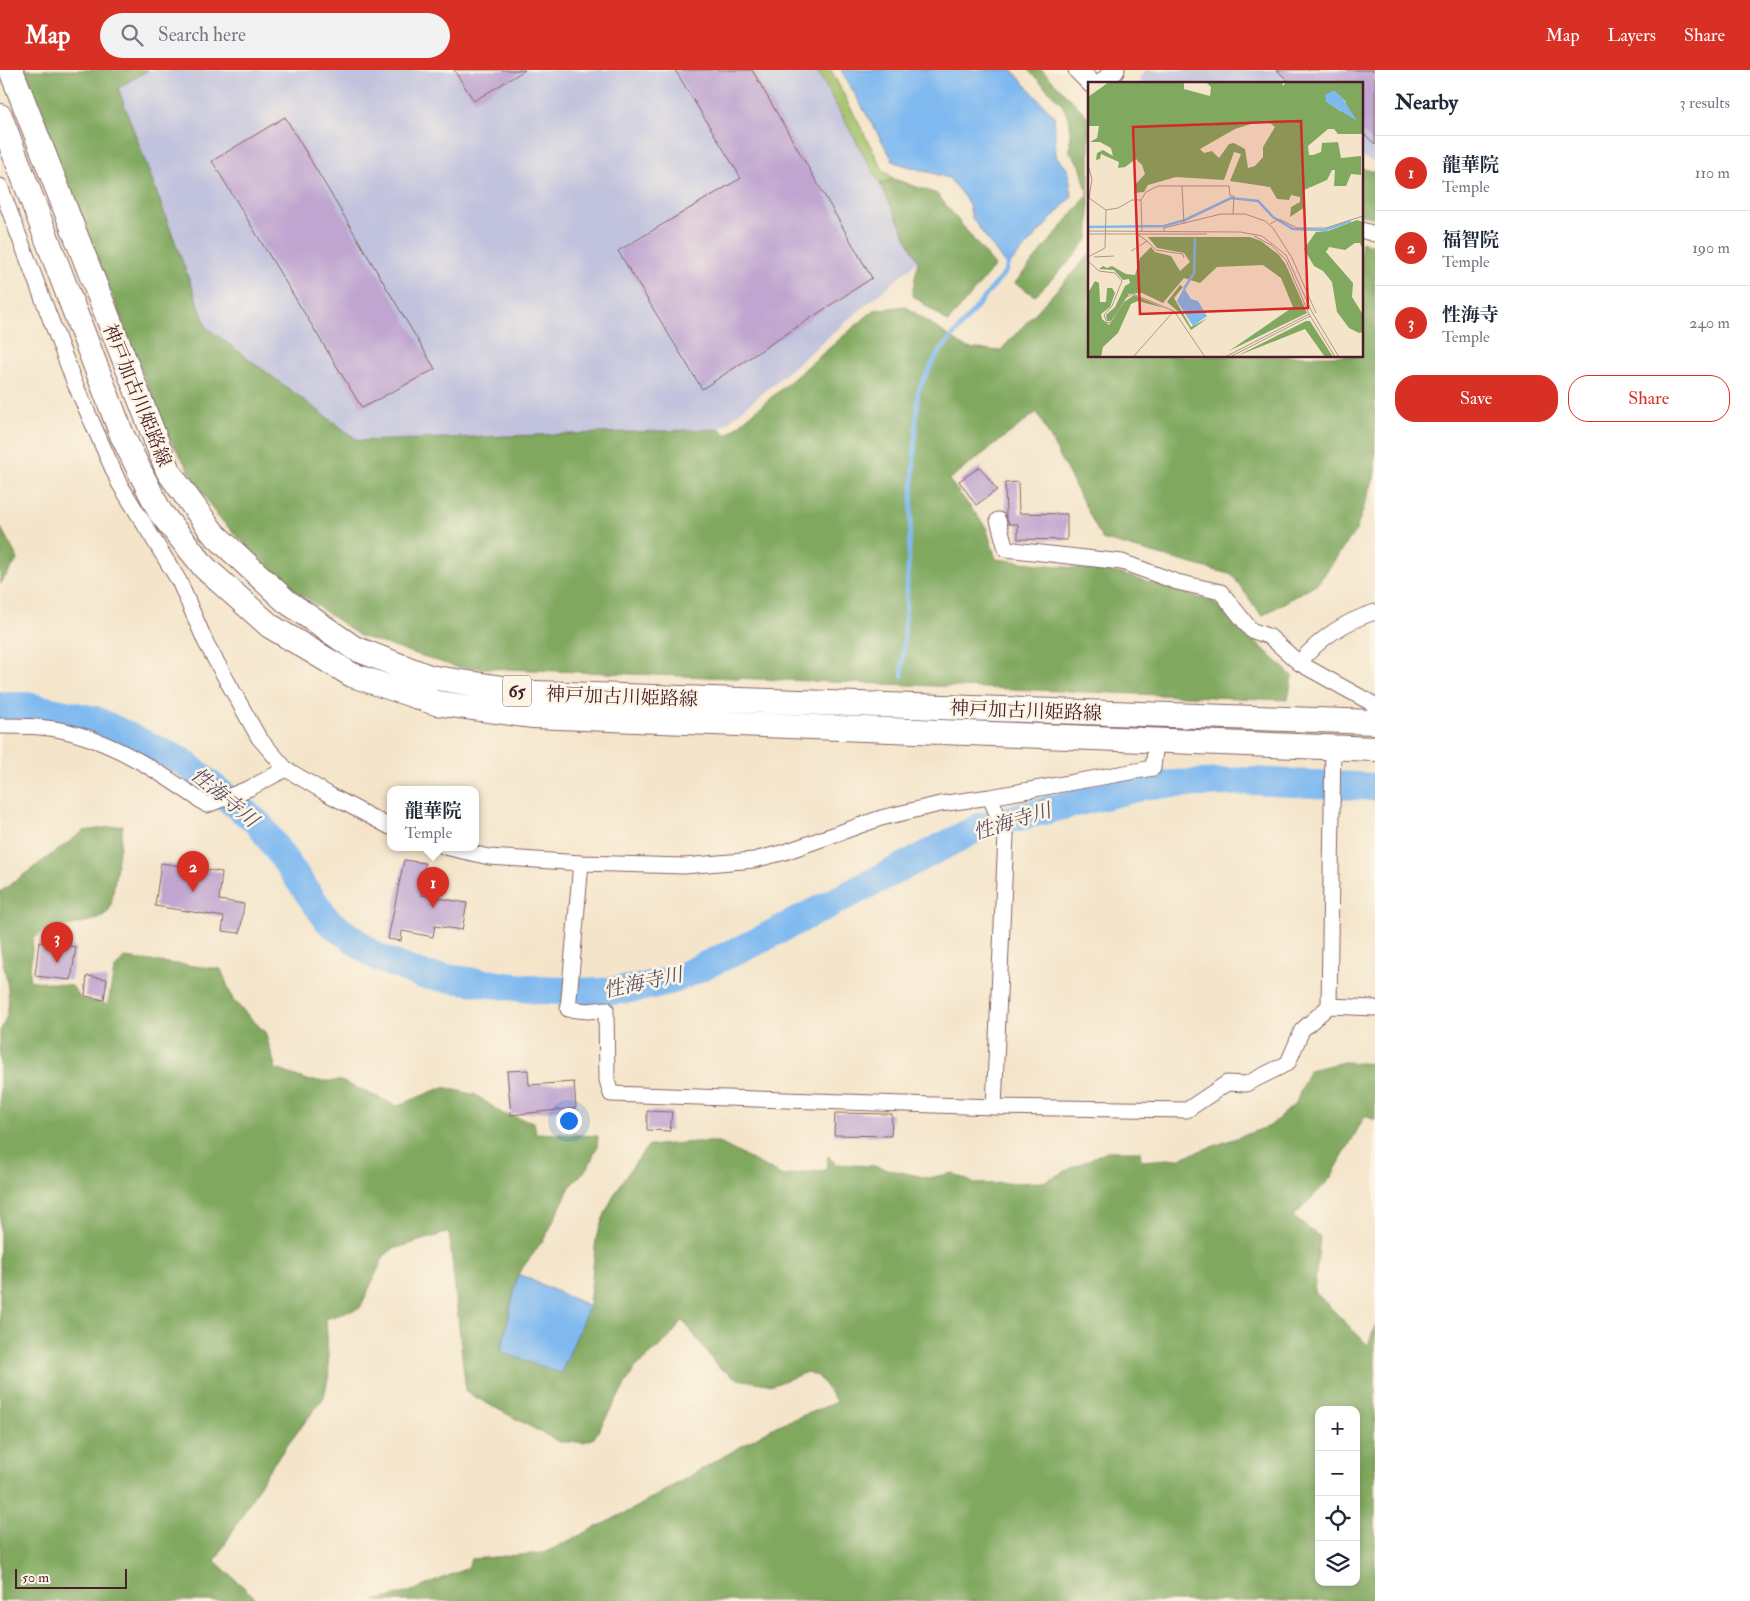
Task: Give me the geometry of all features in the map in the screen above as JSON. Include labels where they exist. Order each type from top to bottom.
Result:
[{"type":"main road","name":"神戸加古川姫路線","points":[[11,70],[168,471],[213,533],[286,600],[354,648],[429,677],[536,693],[1375,722]]},
{"type":"main road","name":"神戸加古川姫路線","points":[[0,116],[122,435],[160,512],[205,568],[270,626],[352,675],[436,703],[533,716],[1156,742],[1332,752],[1375,748]]},
{"type":"street","points":[[1078,70],[1090,82]]},
{"type":"street","points":[[1104,82],[1115,70]]},
{"type":"street","points":[[0,186],[75,384],[119,483],[179,581],[192,614],[228,686],[259,738],[286,769],[387,825]]},
{"type":"street","points":[[1362,230],[1375,234]]},
{"type":"street","points":[[998,520],[1006,549],[1122,562],[1176,582],[1221,592],[1250,630],[1270,637],[1299,663],[1375,705]]},
{"type":"street","points":[[1299,663],[1311,649],[1354,619],[1375,612]]},
{"type":"street","points":[[0,726],[65,731],[117,750],[174,782],[207,805],[250,788],[286,769]]},
{"type":"street","points":[[465,851],[489,856],[581,863],[684,866],[754,860],[785,852],[881,818],[940,804],[992,802],[1153,768],[1156,742]]},
{"type":"street","points":[[1329,1006],[1332,752]]},
{"type":"street","points":[[992,802],[1006,835],[994,1107]]},
{"type":"street","points":[[581,863],[568,1009],[588,1011],[606,1009],[607,1080],[611,1094],[994,1107],[1187,1110],[1227,1083],[1246,1084],[1288,1063],[1302,1030],[1329,1006],[1375,1008]]},
{"type":"shaded area","points":[[148,70],[817,70],[880,184],[918,261],[720,429],[359,441],[207,328],[118,87]]},
{"type":"shaded area","points":[[1146,70],[1375,70],[1375,162],[1362,157],[1362,82],[1142,82],[1139,79]]},
{"type":"green space","points":[[24,70],[148,70],[118,88],[207,328],[359,441],[720,429],[727,435],[874,310],[905,306],[966,348],[1000,351],[1088,256],[1088,358],[1362,358],[1362,242],[1375,245],[1375,475],[1356,530],[1319,582],[1262,616],[1232,575],[1102,539],[1037,412],[949,480],[986,527],[996,559],[1118,573],[1214,602],[1292,676],[1288,700],[456,667],[360,636],[281,580],[217,516],[165,431]]},
{"type":"green space","points":[[817,70],[831,70],[883,170],[894,179],[880,184]]},
{"type":"green space","points":[[1028,70],[1042,70],[1088,117],[1088,195],[1080,165],[1070,152],[1070,121],[1062,104]]},
{"type":"green space","points":[[1362,168],[1375,172],[1375,218],[1362,214]]},
{"type":"green space","points":[[894,179],[937,194],[995,266],[948,322],[912,295],[918,261],[880,184]]},
{"type":"green space","points":[[1088,195],[1088,238],[1072,259],[1035,296],[1015,283]]},
{"type":"green space","points":[[0,526],[18,559],[0,584]]},
{"type":"green space","points":[[123,825],[111,906],[108,912],[98,919],[42,932],[33,939],[29,980],[72,986],[81,999],[108,1004],[114,970],[124,958],[221,969],[233,1000],[265,1032],[276,1069],[310,1081],[341,1081],[397,1106],[443,1087],[476,1095],[503,1114],[534,1122],[536,1133],[598,1136],[597,1147],[588,1168],[571,1185],[546,1236],[518,1274],[501,1351],[589,1306],[596,1238],[601,1224],[617,1189],[648,1146],[718,1142],[783,1176],[826,1170],[828,1156],[836,1164],[873,1166],[928,1178],[953,1173],[975,1184],[1043,1182],[1107,1151],[1140,1151],[1141,1161],[1180,1158],[1270,1126],[1296,1103],[1309,1070],[1344,1062],[1375,1064],[1375,1120],[1365,1116],[1330,1179],[1293,1217],[1320,1237],[1314,1291],[1368,1345],[1375,1326],[1375,1601],[375,1601],[409,1592],[468,1568],[471,1559],[544,1553],[635,1508],[776,1426],[837,1402],[818,1376],[807,1372],[773,1385],[738,1379],[718,1367],[683,1320],[669,1338],[635,1368],[594,1438],[584,1442],[559,1442],[466,1392],[449,1232],[393,1249],[384,1256],[360,1308],[326,1319],[329,1374],[324,1397],[268,1471],[215,1561],[259,1601],[0,1601],[0,1031],[5,1021],[9,1000],[0,944],[0,892],[84,831]]},
{"type":"water","points":[[841,70],[1012,70],[1054,116],[1056,156],[1068,170],[1072,196],[1007,267],[972,218],[968,202],[949,178],[894,162]]},
{"type":"water","points":[[518,1274],[589,1306],[561,1373],[501,1352]]},
{"type":"building","points":[[454,70],[525,70],[474,101]]},
{"type":"building","points":[[675,70],[752,70],[872,278],[702,389],[618,251],[741,178]]},
{"type":"building","points":[[1277,70],[1375,70],[1375,144],[1362,132],[1362,82],[1289,82]]},
{"type":"building","points":[[285,117],[435,369],[362,408],[212,161]]},
{"type":"building","points":[[980,467],[997,490],[976,505],[959,481]]},
{"type":"building","points":[[1018,482],[1019,513],[1067,514],[1067,540],[1018,539],[1018,524],[1009,524],[1006,516],[1005,483]]},
{"type":"building","points":[[404,860],[425,863],[421,895],[467,903],[462,930],[435,926],[433,937],[402,931],[401,941],[388,939]]},
{"type":"building","points":[[161,863],[222,872],[219,900],[244,904],[240,933],[222,931],[224,917],[155,906]]},
{"type":"building","points":[[39,942],[76,947],[71,980],[35,976]]},
{"type":"building","points":[[87,976],[107,979],[104,1000],[85,996]]},
{"type":"building","points":[[528,1070],[529,1085],[574,1082],[576,1108],[511,1115],[507,1071]]},
{"type":"building","points":[[647,1111],[672,1112],[670,1131],[647,1130]]},
{"type":"building","points":[[835,1113],[892,1114],[891,1136],[834,1135]]},
{"type":"waterway","points":[[902,676],[918,391],[935,358],[1006,271],[1008,261]]},
{"type":"waterway","name":"性海寺川","points":[[0,706],[27,706],[95,720],[183,762],[259,824],[328,921],[377,957],[422,975],[539,990],[600,992],[638,988],[673,980],[754,943],[982,826],[1149,785],[1253,781],[1375,787]]},
{"type":"place","name":"福智院","points":[[193,892]]},
{"type":"place","name":"龍華院","points":[[433,908]]},
{"type":"place","name":"性海寺","points":[[57,963]]}]
